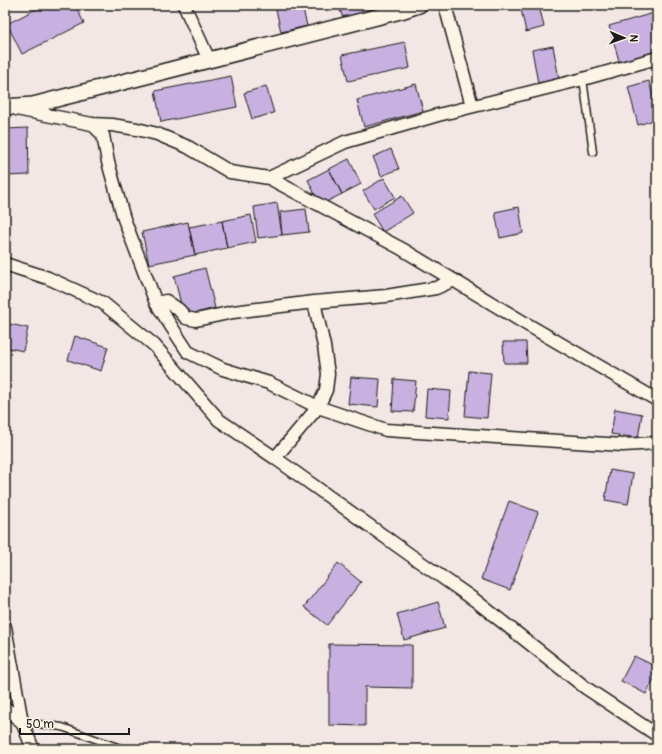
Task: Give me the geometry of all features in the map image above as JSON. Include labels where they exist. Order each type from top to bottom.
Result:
[{"type":"street","points":[[184,5],[209,60]]},
{"type":"street","points":[[6,108],[33,105],[209,60],[403,7],[419,5]]},
{"type":"street","points":[[445,5],[472,106]]},
{"type":"street","points":[[269,178],[345,142],[438,114],[583,79],[657,58]]},
{"type":"street","points":[[6,108],[92,124],[112,125],[137,129],[157,134],[188,147],[230,172],[269,178],[402,249],[657,400]]},
{"type":"street","points":[[92,124],[103,135],[108,162],[124,219],[156,304],[188,352],[223,369],[269,383],[318,407],[386,430],[623,445],[657,443]]},
{"type":"street","points":[[5,264],[48,278],[103,303],[154,345],[219,420],[476,601],[586,688],[657,735]]},
{"type":"street","points":[[156,304],[166,301],[179,310],[186,318],[196,320],[233,312],[314,302],[393,295],[436,288],[454,280]]},
{"type":"street","points":[[275,458],[318,407],[326,390],[328,374],[324,346],[314,302]]},
{"type":"street","points":[[5,627],[22,722],[33,749]]},
{"type":"street","points":[[5,708],[22,722]]},
{"type":"lane","points":[[583,79],[593,152]]},
{"type":"lane","points":[[22,722],[62,727],[123,749]]},
{"type":"building","points":[[44,5],[75,5],[84,23],[22,54],[7,24]]},
{"type":"building","points":[[275,5],[302,5],[307,26],[281,32]]},
{"type":"building","points":[[338,5],[371,5],[372,9],[344,20]]},
{"type":"building","points":[[520,5],[539,5],[544,27],[526,32]]},
{"type":"building","points":[[657,12],[657,53],[620,64],[609,26]]},
{"type":"building","points":[[405,42],[410,68],[348,81],[342,55]]},
{"type":"building","points":[[553,46],[559,79],[538,83],[532,50]]},
{"type":"building","points":[[231,76],[237,107],[161,122],[155,91]]},
{"type":"building","points":[[649,81],[657,112],[657,119],[638,125],[628,87]]},
{"type":"building","points":[[416,84],[423,111],[364,127],[357,100]]},
{"type":"building","points":[[266,86],[274,113],[252,119],[244,93]]},
{"type":"building","points":[[28,128],[29,175],[5,176],[5,129]]},
{"type":"building","points":[[391,149],[399,169],[381,176],[373,157]]},
{"type":"building","points":[[349,159],[361,184],[342,194],[329,169]]},
{"type":"building","points":[[329,169],[342,194],[320,205],[308,180]]},
{"type":"building","points":[[384,178],[395,197],[374,209],[363,191]]},
{"type":"building","points":[[402,196],[413,213],[383,232],[372,214]]},
{"type":"building","points":[[277,203],[282,235],[258,238],[254,207]]},
{"type":"building","points":[[519,207],[523,233],[500,238],[495,212]]},
{"type":"building","points":[[306,209],[309,232],[282,235],[280,212]]},
{"type":"building","points":[[251,215],[256,242],[227,248],[222,221]]},
{"type":"building","points":[[222,221],[227,248],[195,255],[189,227]]},
{"type":"building","points":[[188,222],[195,255],[149,264],[142,232]]},
{"type":"building","points":[[205,268],[215,308],[184,316],[174,276]]},
{"type":"building","points":[[5,323],[28,328],[23,351],[5,347]]},
{"type":"building","points":[[75,336],[108,347],[101,371],[68,360]]},
{"type":"building","points":[[503,342],[526,342],[527,363],[504,363]]},
{"type":"building","points":[[469,371],[491,373],[487,418],[465,416]]},
{"type":"building","points":[[351,377],[380,379],[378,407],[348,404]]},
{"type":"building","points":[[394,379],[416,381],[413,412],[392,411]]},
{"type":"building","points":[[427,389],[451,391],[449,418],[425,416]]},
{"type":"building","points":[[615,409],[642,414],[638,438],[611,434]]},
{"type":"building","points":[[610,470],[633,474],[628,504],[605,500]]},
{"type":"building","points":[[509,501],[538,512],[510,590],[481,579]]},
{"type":"building","points":[[338,563],[361,582],[327,625],[304,607]]},
{"type":"building","points":[[438,602],[445,628],[404,640],[397,614]]},
{"type":"building","points":[[329,644],[412,645],[412,688],[365,687],[365,726],[329,725]]},
{"type":"building","points":[[634,656],[657,667],[657,673],[646,694],[621,681]]}]
